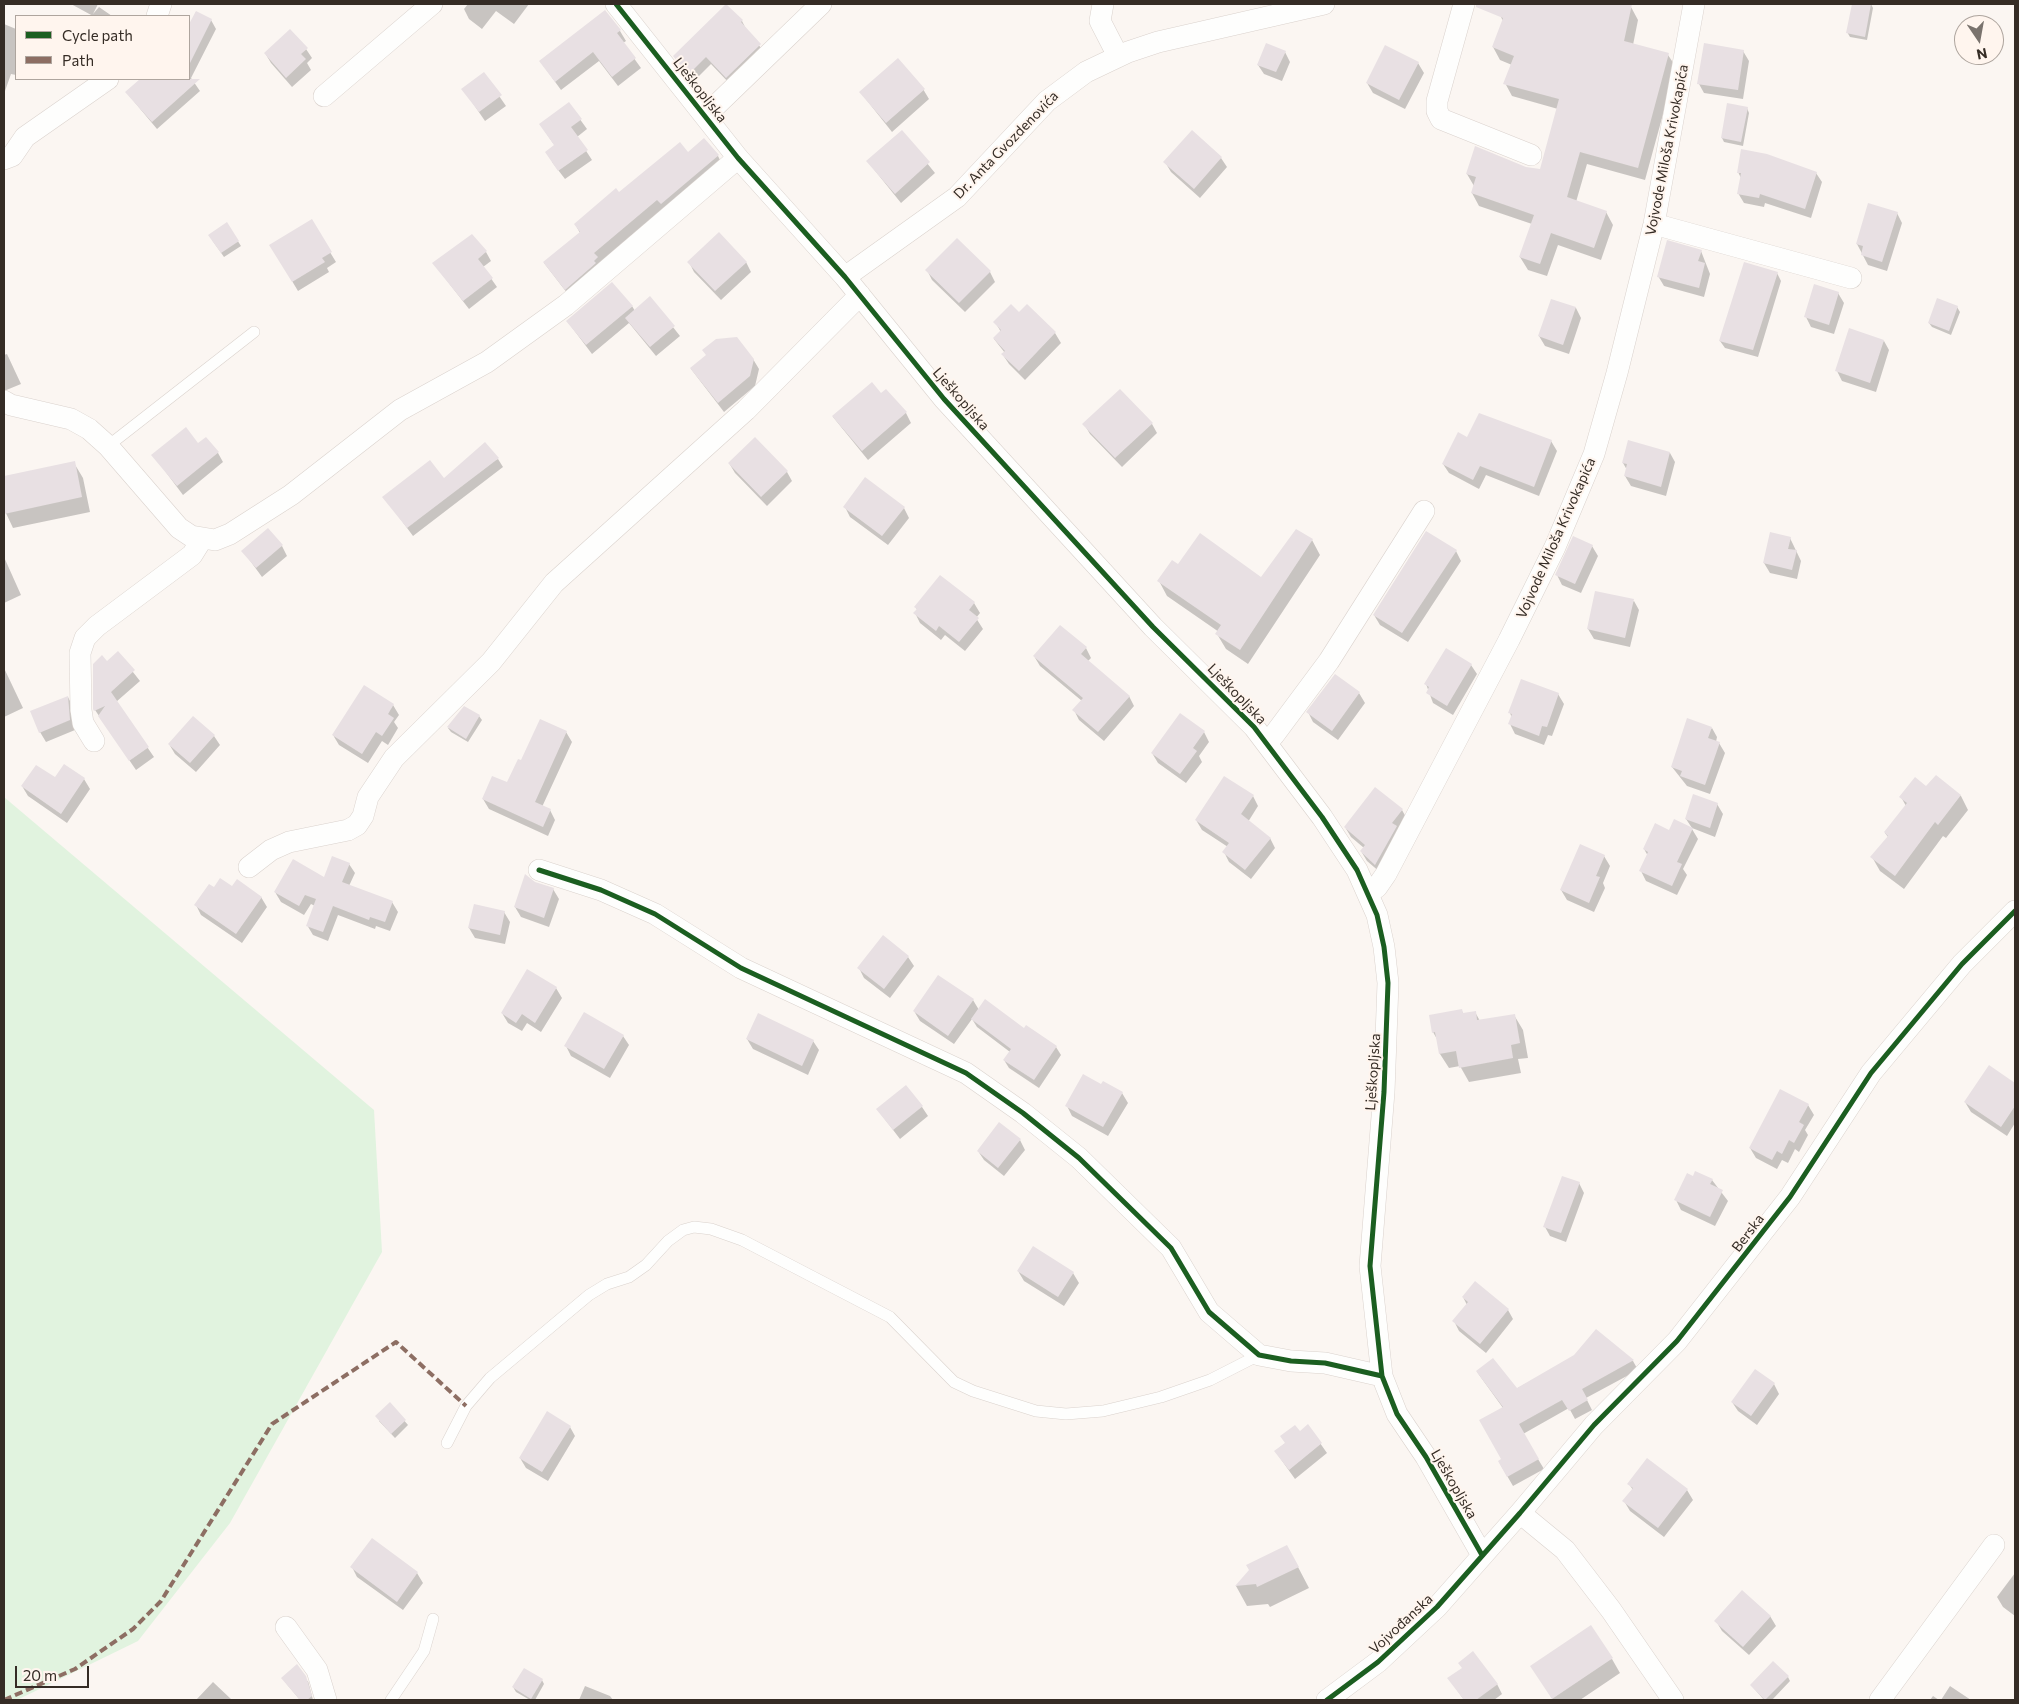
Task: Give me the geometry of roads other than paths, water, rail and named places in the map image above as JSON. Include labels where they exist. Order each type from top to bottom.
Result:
[{"type":"street","points":[[324,96],[432,4]]},
{"type":"street","points":[[706,115],[820,4]]},
{"type":"street","points":[[1103,4],[1100,21],[1118,56]]},
{"type":"street","name":"Dr. Anta Gvozdenovića","points":[[845,277],[957,197],[1058,91],[1086,72],[1118,56],[1158,42],[1324,4]]},
{"type":"street","points":[[1464,4],[1436,101],[1437,111],[1441,119],[1531,155]]},
{"type":"street","name":"Vojvode Miloša Krivokapića","points":[[1369,893],[1377,887],[1386,874],[1509,640],[1555,547],[1594,454],[1617,374],[1654,224],[1694,4]]},
{"type":"street","name":"Lješkopljska","points":[[620,5],[738,158],[845,277],[944,399],[1153,627],[1237,709],[1266,742],[1343,846],[1369,893],[1384,947],[1388,983],[1386,1056],[1370,1266],[1382,1376],[1397,1414],[1426,1457],[1482,1555]]},
{"type":"street","points":[[4,159],[12,156],[25,137],[39,126],[107,80]]},
{"type":"street","points":[[6,407],[71,419],[89,429],[108,446],[179,528],[191,536],[215,540],[241,528],[290,495],[400,410],[487,362],[566,305],[738,158]]},
{"type":"street","points":[[1654,224],[1851,278]]},
{"type":"street","points":[[249,867],[271,850],[289,842],[348,830],[358,824],[368,797],[394,758],[491,662],[554,583],[746,410],[860,295]]},
{"type":"street","points":[[1266,742],[1279,729],[1329,662],[1424,511]]},
{"type":"street","points":[[94,741],[83,723],[81,710],[80,654],[85,638],[96,626],[197,551],[202,539]]},
{"type":"street","points":[[540,870],[600,890],[656,914],[741,968],[966,1073],[1023,1113],[1086,1165],[1171,1248],[1209,1312],[1259,1355],[1291,1361],[1325,1362],[1382,1376]]},
{"type":"street","name":"Berska","points":[[1482,1555],[1594,1425],[1677,1341],[1790,1197],[1871,1073],[1962,964],[2015,911]]},
{"type":"street","points":[[1520,1513],[1565,1550],[1611,1610],[1673,1700]]},
{"type":"street","points":[[1880,1700],[1994,1545]]},
{"type":"street","name":"Vojvođanska","points":[[1327,1700],[1378,1662],[1430,1613],[1482,1555]]},
{"type":"street","points":[[286,1627],[317,1670],[326,1700]]},
{"type":"lane","points":[[108,446],[254,332]]},
{"type":"lane","points":[[447,1444],[466,1406],[490,1378],[589,1295],[607,1284],[629,1278],[646,1265],[668,1241],[683,1230],[694,1227],[711,1229],[742,1240],[890,1317],[954,1382],[973,1391],[1036,1411],[1066,1414],[1103,1411],[1151,1399],[1210,1380],[1259,1355]]},
{"type":"lane","points":[[391,1700],[424,1651],[433,1619]]}]
